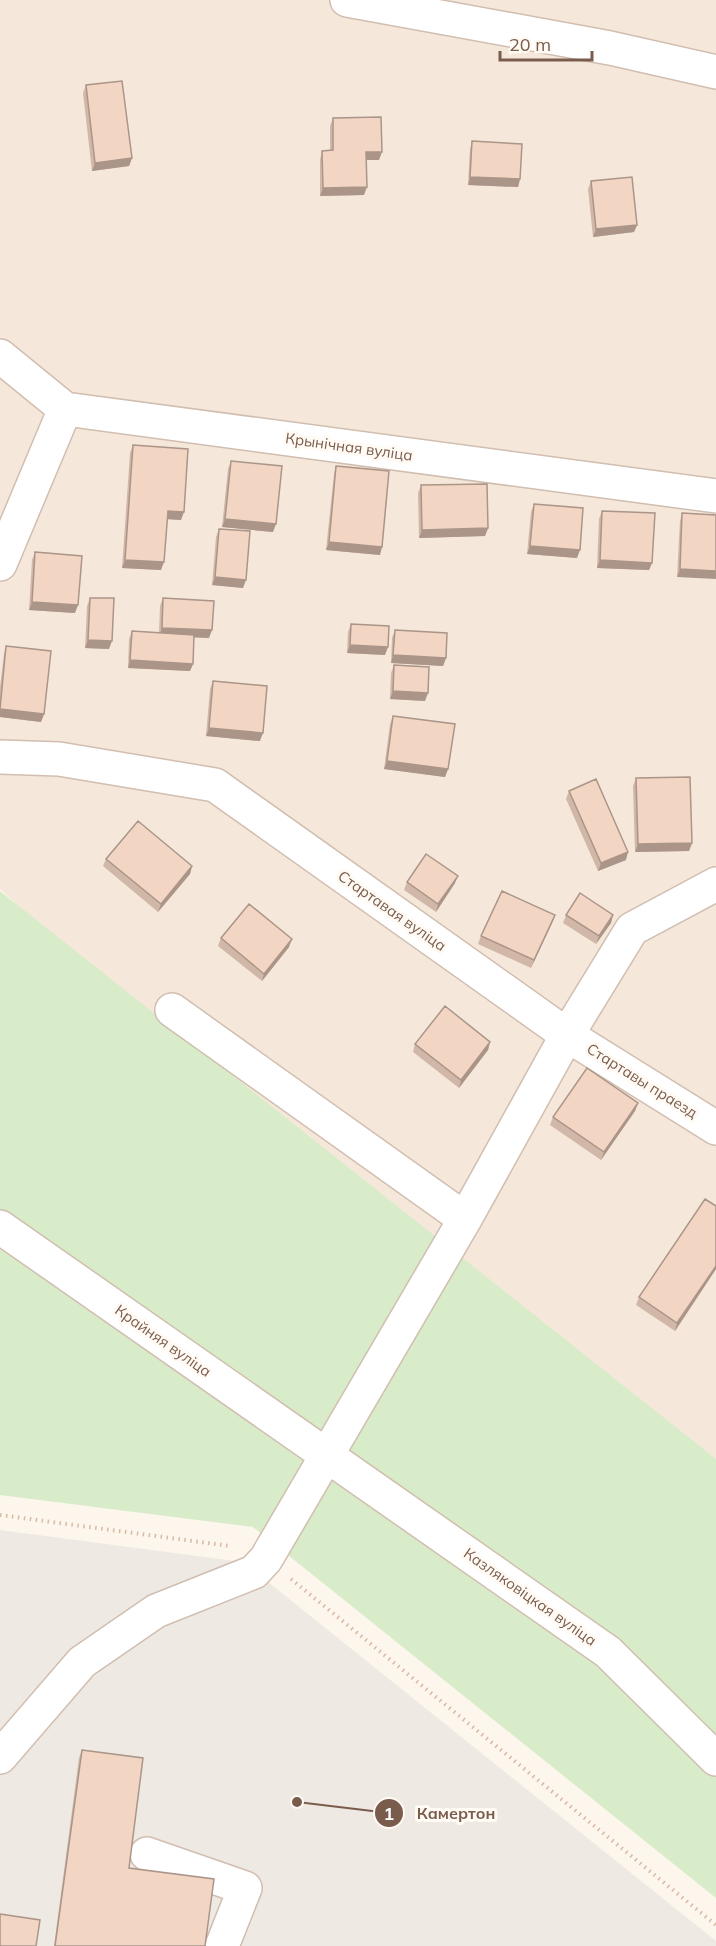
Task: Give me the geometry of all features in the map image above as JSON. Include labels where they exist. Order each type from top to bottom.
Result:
[{"type":"street","points":[[347,0],[610,48],[716,72]]},
{"type":"street","points":[[0,356],[65,409],[0,564]]},
{"type":"street","name":"Крынічная вуліца","points":[[65,409],[716,496]]},
{"type":"street","name":"Стартавая вуліца","points":[[0,757],[59,759],[215,785],[567,1035]]},
{"type":"street","points":[[0,1757],[82,1662],[156,1611],[254,1572],[266,1558],[465,1219],[567,1035],[632,929],[716,884]]},
{"type":"street","points":[[172,1010],[465,1219]]},
{"type":"street","name":"Стартавы праезд","points":[[567,1035],[716,1128]]},
{"type":"street","name":"Крайняя вуліца","points":[[0,1227],[327,1456]]},
{"type":"street","name":"Казляковіцкая вуліца","points":[[327,1456],[608,1652],[716,1759]]},
{"type":"street","points":[[147,1854],[245,1888],[222,1946]]},
{"type":"path","points":[[0,1515],[239,1547],[266,1558],[716,1924]]},
{"type":"shaded area","points":[[0,0],[716,0],[716,1539],[0,889]]},
{"type":"shaded area","points":[[0,1530],[243,1562],[716,1941],[716,1946],[0,1946]]},
{"type":"green space","points":[[0,891],[716,1459],[716,1898],[253,1527],[0,1495]]},
{"type":"building","points":[[122,81],[132,158],[95,163],[86,85]]},
{"type":"building","points":[[381,117],[382,152],[366,152],[367,187],[323,188],[322,151],[333,150],[333,118]]},
{"type":"building","points":[[472,141],[522,144],[520,179],[470,177]]},
{"type":"building","points":[[632,177],[637,225],[596,229],[591,181]]},
{"type":"building","points":[[133,445],[188,449],[184,512],[168,511],[164,562],[125,560]]},
{"type":"building","points":[[231,461],[282,466],[276,524],[225,519]]},
{"type":"building","points":[[336,466],[389,471],[382,547],[329,542]]},
{"type":"building","points":[[487,484],[488,528],[422,530],[421,485]]},
{"type":"building","points":[[534,504],[583,508],[580,550],[530,546]]},
{"type":"building","points":[[602,511],[655,513],[652,563],[600,560]]},
{"type":"building","points":[[682,513],[716,515],[716,571],[680,569]]},
{"type":"building","points":[[219,529],[250,531],[246,580],[215,577]]},
{"type":"building","points":[[35,552],[82,556],[78,605],[32,602]]},
{"type":"building","points":[[90,598],[114,598],[112,641],[88,640]]},
{"type":"building","points":[[163,598],[214,601],[212,630],[162,628]]},
{"type":"building","points":[[351,624],[389,626],[388,647],[350,645]]},
{"type":"building","points":[[395,630],[447,633],[446,658],[393,655]]},
{"type":"building","points":[[132,631],[194,635],[193,664],[130,660]]},
{"type":"building","points":[[6,646],[51,651],[44,714],[0,709]]},
{"type":"building","points":[[394,665],[429,667],[428,693],[393,691]]},
{"type":"building","points":[[213,681],[267,686],[263,733],[209,728]]},
{"type":"building","points":[[393,716],[455,724],[448,769],[387,761]]},
{"type":"building","points":[[690,777],[692,843],[638,844],[636,778]]},
{"type":"building","points":[[596,779],[628,852],[601,863],[569,791]]},
{"type":"building","points":[[138,821],[192,866],[161,904],[106,859]]},
{"type":"building","points":[[426,854],[458,876],[438,904],[407,882]]},
{"type":"building","points":[[502,891],[555,915],[534,960],[481,936]]},
{"type":"building","points":[[580,893],[613,915],[599,936],[566,915]]},
{"type":"building","points":[[249,904],[292,939],[264,974],[221,938]]},
{"type":"building","points":[[445,1006],[490,1042],[461,1080],[415,1044]]},
{"type":"building","points":[[587,1068],[638,1103],[604,1152],[553,1117]]},
{"type":"building","points":[[705,1199],[716,1206],[716,1266],[677,1323],[639,1297]]},
{"type":"building","points":[[82,1750],[143,1758],[129,1868],[214,1879],[205,1946],[55,1946]]},
{"type":"building","points":[[0,1914],[40,1920],[36,1946],[0,1946]]},
{"type":"place","name":"Камертон","points":[[297,1802]]}]
